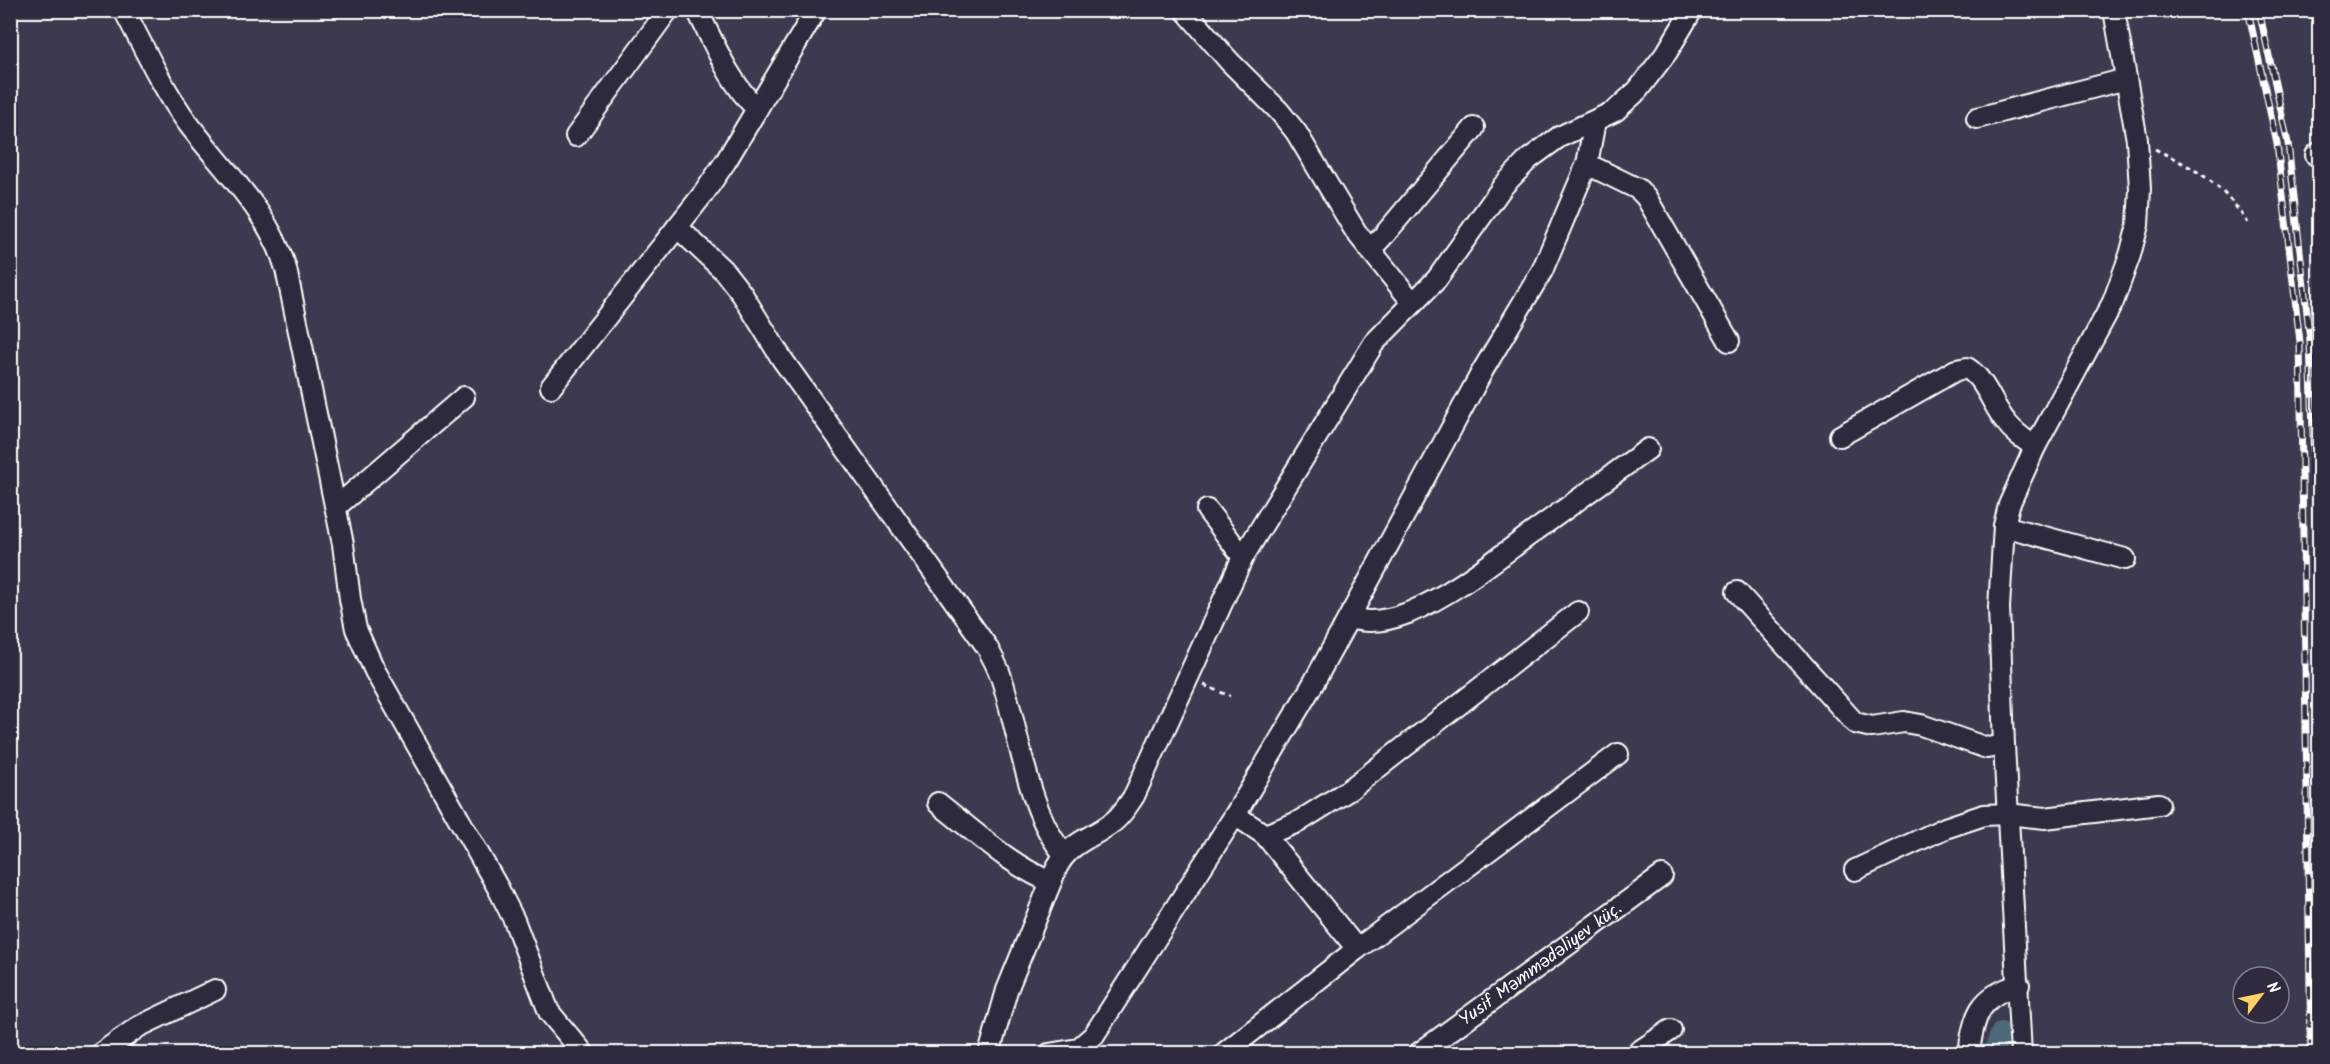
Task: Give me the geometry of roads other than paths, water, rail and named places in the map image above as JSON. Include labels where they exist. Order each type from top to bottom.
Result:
[{"type":"street","points":[[124,10],[174,104],[261,216],[277,242],[286,269],[336,507],[357,629],[375,671],[498,888],[514,920],[549,1012],[584,1053]]},
{"type":"street","points":[[576,136],[668,10]]},
{"type":"street","points":[[698,10],[732,78],[745,97],[757,109]]},
{"type":"street","points":[[551,387],[726,161],[816,10]]},
{"type":"street","points":[[1185,10],[1296,132],[1356,232],[1413,303]]},
{"type":"street","points":[[990,1053],[1007,990],[1064,854],[1074,845],[1113,822],[1134,796],[1243,557],[1374,344],[1437,279],[1503,186],[1529,159],[1558,137],[1615,111],[1637,90],[1667,52],[1692,10]]},
{"type":"street","points":[[2021,1053],[2019,985],[2007,814],[1999,607],[2004,526],[2008,505],[2035,447],[2112,302],[2130,255],[2138,225],[2140,189],[2137,140],[2114,10]]},
{"type":"street","points":[[1977,117],[2126,79]]},
{"type":"street","points":[[1049,1053],[1078,1049],[1094,1035],[1234,815],[1350,618],[1483,370],[1542,271],[1587,164],[1595,121]]},
{"type":"street","points":[[1370,250],[1474,128]]},
{"type":"street","points":[[1587,164],[1629,184],[1646,197],[1729,342]]},
{"type":"street","points":[[677,226],[724,271],[742,294],[782,359],[987,647],[1001,676],[1040,816],[1052,841],[1064,854]]},
{"type":"street","points":[[1840,436],[1956,370],[1967,369],[1976,374],[2005,422],[2015,434],[2035,447]]},
{"type":"street","points":[[336,507],[464,397]]},
{"type":"street","points":[[1350,618],[1370,621],[1409,613],[1447,592],[1478,573],[1648,448]]},
{"type":"street","points":[[1207,510],[1243,557]]},
{"type":"street","points":[[2004,526],[2125,559]]},
{"type":"street","points":[[1737,592],[1855,723],[1872,727],[1905,722],[1987,748],[2004,745]]},
{"type":"street","points":[[1265,835],[1298,822],[1349,789],[1578,612]]},
{"type":"street","points":[[1223,1053],[1618,754]]},
{"type":"street","points":[[938,803],[1017,864],[1051,882]]},
{"type":"street","points":[[1855,870],[1945,828],[1984,815],[2007,814],[2045,818],[2159,804]]},
{"type":"street","points":[[1234,815],[1265,835],[1357,950]]},
{"type":"street","name":"Yusif Məmmədəliyev küç.","points":[[1418,1053],[1662,876]]},
{"type":"street","points":[[1970,1053],[1971,1034],[1977,1014],[1988,998],[2019,985]]},
{"type":"street","points":[[100,1053],[138,1027],[215,990]]},
{"type":"street","points":[[1635,1053],[1671,1030]]},
{"type":"waterway","points":[[1993,1054],[2001,1032]]},
{"type":"railway","points":[[2248,10],[2277,144],[2300,342],[2311,1054]]},
{"type":"railway","points":[[2259,10],[2288,143],[2310,340],[2315,495],[2320,856]]}]
